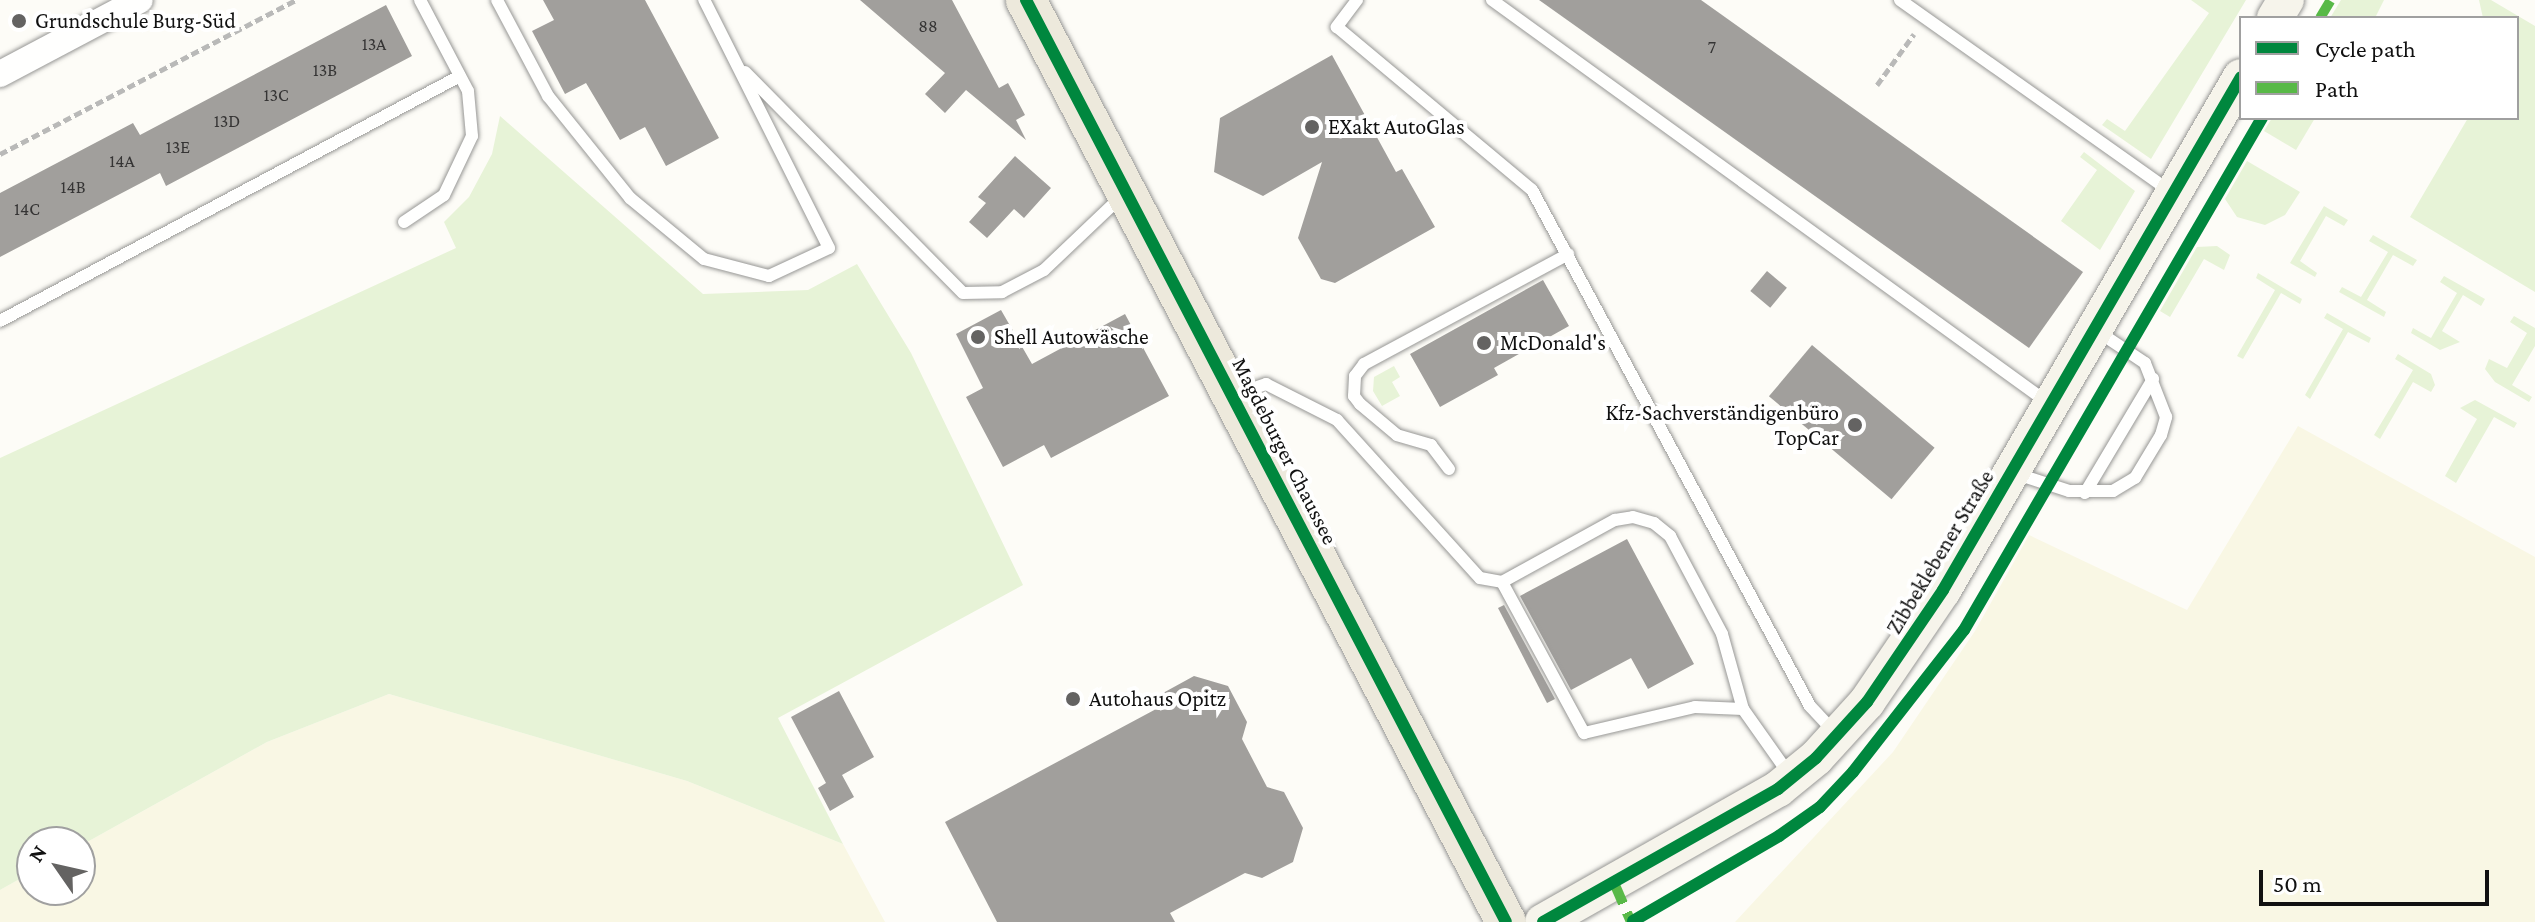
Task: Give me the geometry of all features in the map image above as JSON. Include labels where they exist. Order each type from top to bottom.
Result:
[{"type":"main road","name":"Magdeburger Chaussee","points":[[1026,0],[1506,922]]},
{"type":"street","points":[[0,74],[140,0]]},
{"type":"street","name":"Zibbeklebener Straße","points":[[1543,922],[1688,844],[1792,779],[1838,737],[1898,662],[2239,80]]},
{"type":"lane","points":[[404,222],[444,195],[466,157],[474,114],[460,76],[420,0]]},
{"type":"lane","points":[[497,0],[548,96],[630,198],[704,259],[769,276],[829,248],[704,0]]},
{"type":"lane","points":[[1357,0],[1337,27],[1532,190],[1810,706],[1838,737]]},
{"type":"lane","points":[[1492,0],[2050,403]]},
{"type":"lane","points":[[1900,0],[2173,193]]},
{"type":"lane","points":[[735,62],[963,293],[1002,292],[1044,270],[1128,191]]},
{"type":"lane","points":[[0,321],[460,76]]},
{"type":"lane","points":[[1449,469],[1431,445],[1397,435],[1360,404],[1354,396],[1355,376],[1364,364],[1568,254]]},
{"type":"lane","points":[[2011,471],[2031,483],[2085,493],[2113,491],[2135,478],[2161,435],[2166,417],[2145,363],[2094,329]]},
{"type":"lane","points":[[2085,493],[2153,379]]},
{"type":"lane","points":[[1234,395],[1266,384],[1337,420],[1467,569],[1480,578],[1502,582],[1615,520],[1633,517],[1654,523],[1670,536],[1722,634],[1743,709],[1792,779]]},
{"type":"lane","points":[[1502,582],[1584,733],[1695,707],[1743,709]]},
{"type":"path","points":[[0,154],[296,0]]},
{"type":"path","points":[[1877,85],[1925,18]]},
{"type":"shaded area","points":[[2298,426],[2535,557],[2535,922],[1735,922],[1893,752],[1975,631],[2029,535],[2187,610]]},
{"type":"shaded area","points":[[389,694],[687,781],[843,844],[885,922],[0,922],[0,890],[16,881],[16,906],[96,906],[96,837],[267,742]]},
{"type":"green space","points":[[2191,0],[2246,0],[2151,159],[2102,125],[2107,119],[2125,131],[2209,13]]},
{"type":"green space","points":[[2341,0],[2384,0],[2376,16],[2331,16]]},
{"type":"green space","points":[[2479,0],[2491,0],[2518,16],[2483,16]]},
{"type":"green space","points":[[2519,17],[2535,26],[2535,292],[2410,217],[2467,120],[2519,120]]},
{"type":"green space","points":[[500,116],[703,294],[808,290],[857,264],[911,353],[1023,585],[778,718],[843,844],[687,781],[389,694],[267,742],[96,837],[96,826],[16,826],[16,881],[0,890],[0,458],[456,248],[444,222],[469,197],[492,154]]},
{"type":"green space","points":[[2271,120],[2314,120],[2296,150],[2264,131]]},
{"type":"green space","points":[[2084,152],[2135,191],[2100,250],[2061,221],[2097,170],[2080,157]]},
{"type":"green space","points":[[2247,161],[2300,192],[2285,215],[2265,225],[2237,217],[2225,199]]},
{"type":"green space","points":[[2324,206],[2348,220],[2344,226],[2326,216],[2300,261],[2317,273],[2315,277],[2290,263]]},
{"type":"green space","points":[[2373,235],[2417,260],[2413,266],[2393,255],[2367,300],[2386,312],[2384,317],[2339,292],[2342,287],[2361,297],[2388,252],[2369,241]]},
{"type":"green space","points":[[2217,246],[2230,255],[2224,270],[2204,259],[2170,317],[2160,311],[2197,247]]},
{"type":"green space","points":[[2258,273],[2302,299],[2300,304],[2281,293],[2243,359],[2237,356],[2275,290],[2256,278]]},
{"type":"green space","points":[[2444,276],[2485,299],[2481,306],[2463,295],[2442,331],[2460,342],[2440,350],[2411,333],[2413,328],[2431,338],[2457,293],[2440,282]]},
{"type":"green space","points":[[2327,313],[2371,338],[2369,343],[2348,332],[2310,399],[2305,395],[2343,329],[2324,318]]},
{"type":"green space","points":[[2514,316],[2535,328],[2535,346],[2512,385],[2532,397],[2529,402],[2495,382],[2485,369],[2489,359],[2507,368],[2527,333],[2510,322]]},
{"type":"green space","points":[[2398,354],[2431,374],[2435,385],[2431,392],[2413,382],[2380,439],[2374,435],[2413,370],[2395,359]]},
{"type":"green space","points":[[1394,366],[1400,377],[1392,382],[1400,396],[1382,406],[1373,391],[1374,377]]},
{"type":"green space","points":[[2475,400],[2517,423],[2514,428],[2494,417],[2456,483],[2445,476],[2477,419],[2460,408]]},
{"type":"building","points":[[543,0],[645,0],[719,138],[666,166],[645,127],[620,140],[586,83],[565,94],[532,31],[554,20]]},
{"type":"building","points":[[860,0],[952,0],[999,88],[1008,83],[1025,115],[1016,120],[1026,140],[966,90],[945,113],[925,94],[945,73]]},
{"type":"building","points":[[1539,0],[1701,0],[2083,272],[2029,348]]},
{"type":"building","points":[[386,5],[412,56],[166,186],[160,173],[0,257],[0,193],[133,123],[140,135]]},
{"type":"building","points":[[1332,55],[1396,172],[1402,169],[1435,227],[1335,283],[1321,279],[1298,238],[1322,162],[1263,196],[1214,172],[1220,118]]},
{"type":"building","points":[[1015,156],[1051,188],[1024,218],[1014,209],[987,238],[969,222],[986,203],[978,197]]},
{"type":"building","points":[[1767,271],[1787,288],[1770,308],[1750,291]]},
{"type":"building","name":"McDonald's","points":[[1543,280],[1569,326],[1494,368],[1498,375],[1440,407],[1410,354]]},
{"type":"building","points":[[1001,310],[1032,364],[1125,314],[1169,396],[1051,458],[1044,445],[1003,467],[966,397],[983,388],[956,334]]},
{"type":"building","name":"Kfz-Sachverständigenbüro TopCar","points":[[1812,345],[1935,448],[1892,499],[1769,396]]},
{"type":"building","points":[[1627,539],[1694,664],[1648,689],[1631,658],[1571,690],[1520,596]]},
{"type":"building","points":[[1504,605],[1555,699],[1547,703],[1498,608]]},
{"type":"building","points":[[1194,676],[1228,686],[1247,722],[1242,739],[1267,787],[1284,792],[1303,828],[1293,862],[1262,878],[1245,873],[1170,913],[1175,922],[997,922],[945,822],[1158,708],[1163,693]]},
{"type":"building","points":[[839,691],[874,757],[842,775],[854,797],[830,811],[818,788],[826,783],[791,717]]},
{"type":"marked path","points":[[2321,16],[2331,0]]},
{"type":"marked path","points":[[1615,885],[1631,922]]},
{"type":"cycle path","points":[[1026,0],[1506,922]]},
{"type":"cycle path","points":[[1543,922],[1778,789],[1816,758],[1867,702],[1943,590],[2239,80]]},
{"type":"cycle path","points":[[1633,921],[1779,836],[1820,807],[1853,772],[1964,630],[2261,120]]},
{"type":"place","name":"Grundschule Burg-Süd","points":[[19,21]]},
{"type":"place","name":"EXakt AutoGlas","points":[[1312,127]]},
{"type":"place","name":"Shell Autowäsche","points":[[978,337]]},
{"type":"place","name":"McDonald's","points":[[1484,343]]},
{"type":"place","name":"Kfz-Sachverständigenbüro TopCar","points":[[1855,425]]},
{"type":"place","name":"Autohaus Opitz","points":[[1073,699]]}]
